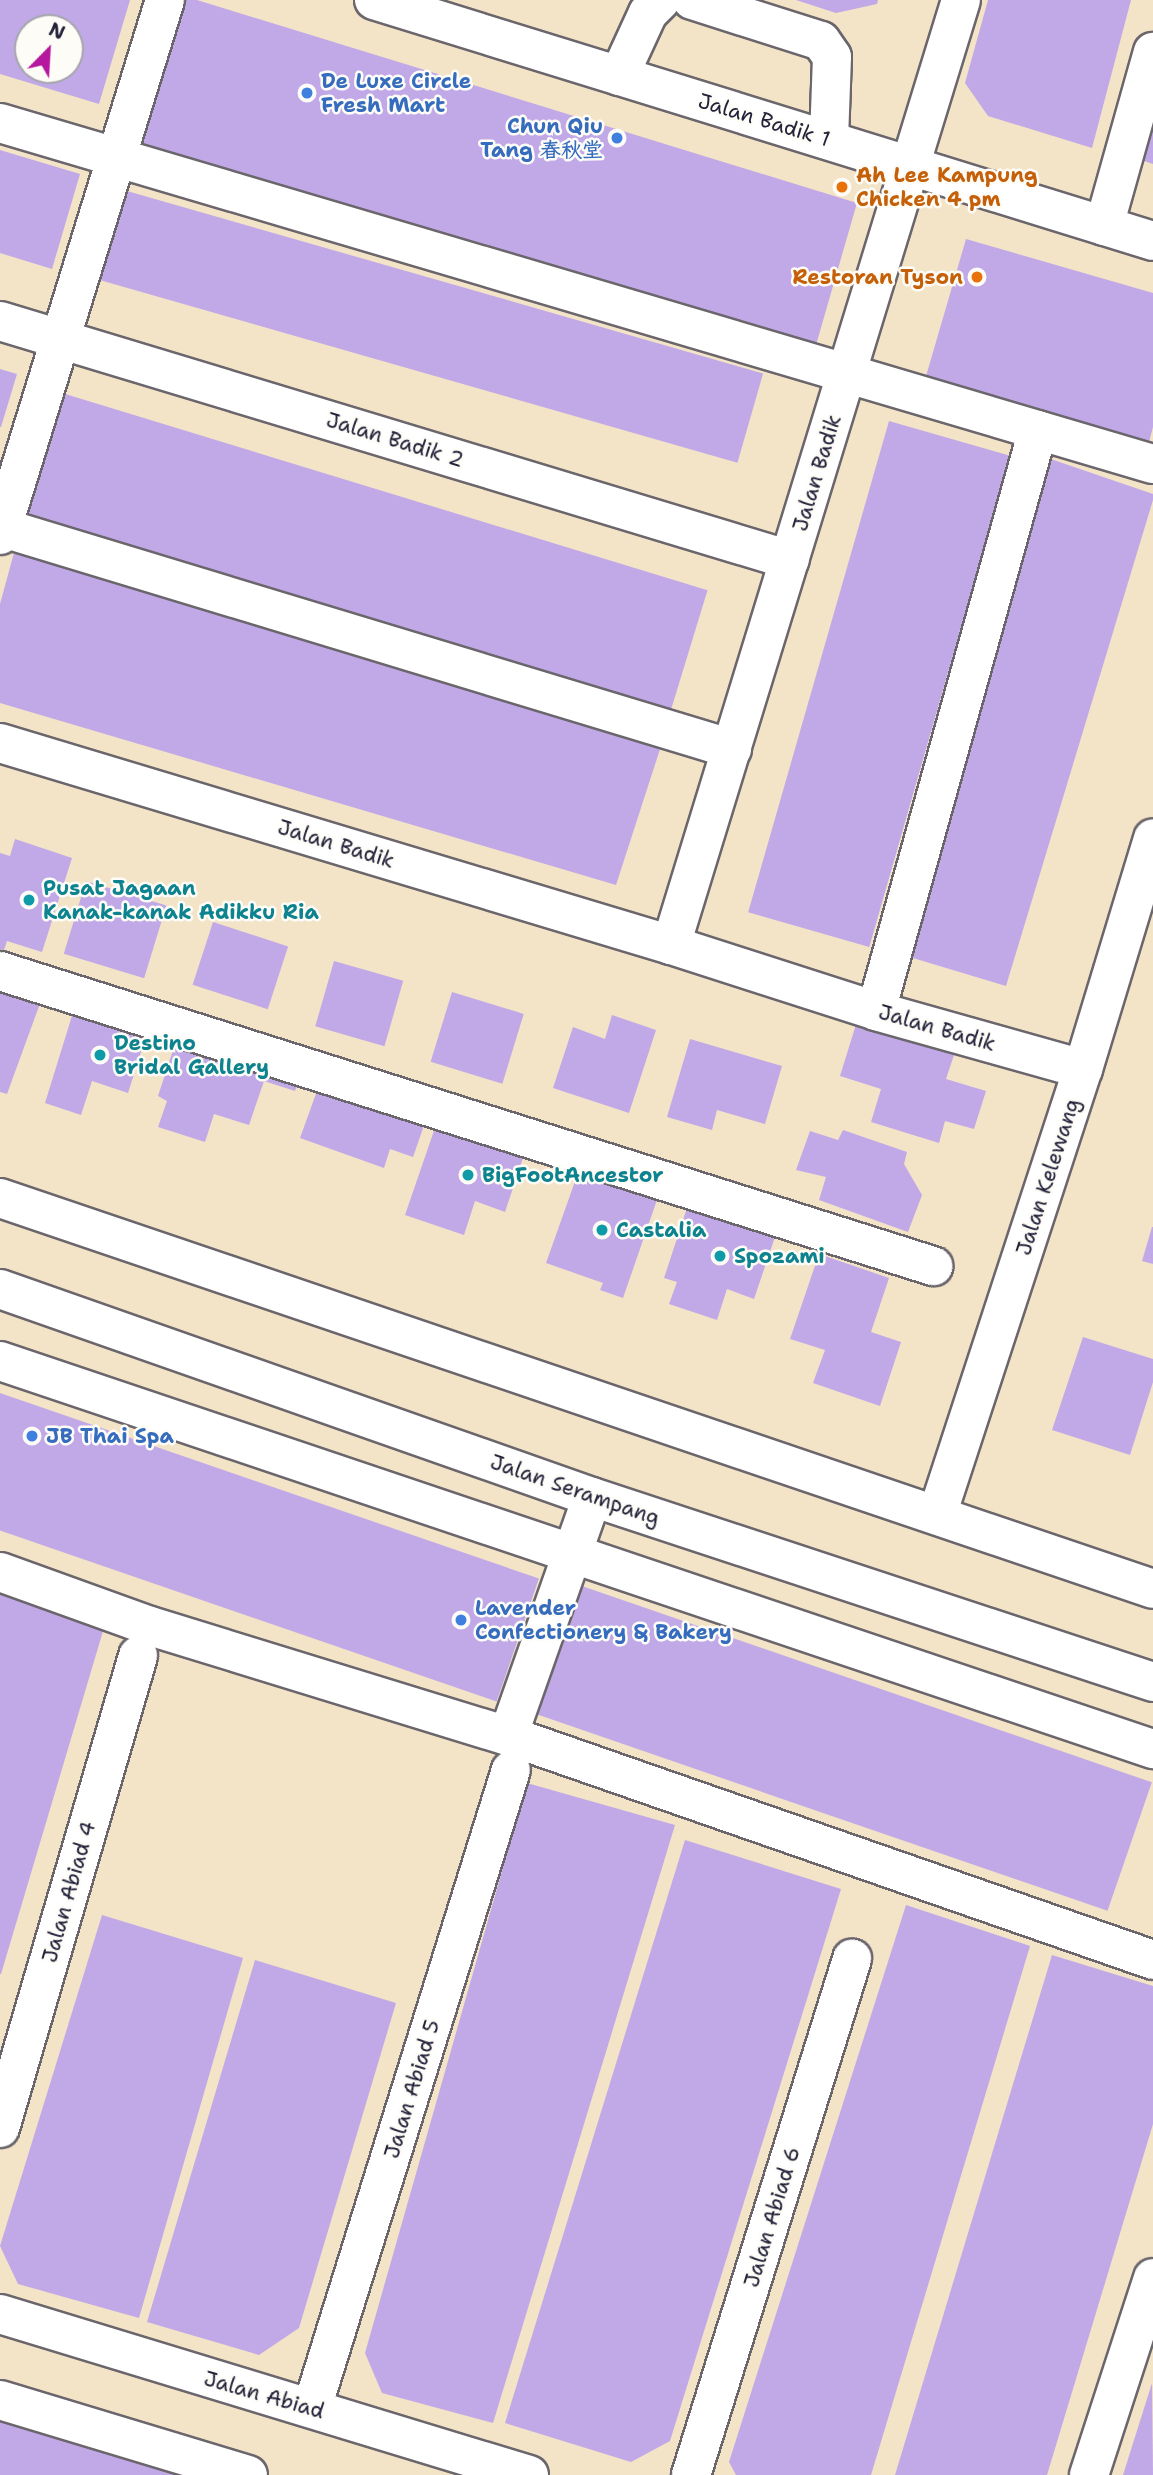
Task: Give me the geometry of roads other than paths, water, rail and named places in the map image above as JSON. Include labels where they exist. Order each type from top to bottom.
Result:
[{"type":"street","points":[[165,0],[1,530],[732,749]]},
{"type":"street","name":"Jalan Badik 1","points":[[374,0],[1153,241]]},
{"type":"street","points":[[619,76],[648,13],[661,0]]},
{"type":"street","points":[[692,0],[821,41],[832,57],[833,67],[829,141]]},
{"type":"street","name":"Jalan Badik","points":[[671,946],[961,0]]},
{"type":"street","points":[[1104,226],[1153,52]]},
{"type":"street","points":[[0,123],[1153,464]]},
{"type":"street","name":"Jalan Badik 2","points":[[0,321],[790,560]]},
{"type":"street","points":[[876,1011],[1038,430]]},
{"type":"street","name":"Jalan Badik","points":[[0,743],[671,946],[876,1011],[1083,1069]]},
{"type":"street","name":"Jalan Kelewang","points":[[937,1515],[1083,1069],[1138,940],[1153,838]]},
{"type":"street","points":[[0,971],[933,1266]]},
{"type":"street","points":[[0,1198],[1153,1589]]},
{"type":"street","name":"Jalan Serampang","points":[[0,1289],[592,1497],[1153,1682]]},
{"type":"street","points":[[0,1361],[1153,1749]]},
{"type":"street","name":"Jalan Abiad 5","points":[[312,2408],[510,1753],[592,1497]]},
{"type":"street","points":[[0,1572],[510,1753],[1153,1961]]},
{"type":"street","name":"Jalan Abiad 4","points":[[0,2128],[138,1656]]},
{"type":"street","name":"Jalan Abiad 6","points":[[691,2475],[852,1959]]},
{"type":"street","points":[[1089,2475],[1153,2278]]},
{"type":"street","name":"Jalan Abiad","points":[[0,2314],[312,2408],[507,2472]]},
{"type":"street","points":[[0,2400],[248,2475]]},
{"type":"place","name":"De Luxe Circle Fresh Mart","points":[[307,93]]},
{"type":"place","name":"Chun Qiu Tang 春秋堂","points":[[617,138]]},
{"type":"place","name":"Ah Lee Kampung Chicken 4 pm","points":[[842,187]]},
{"type":"place","name":"Restoran Tyson","points":[[977,277]]},
{"type":"place","name":"Pusat Jagaan Kanak-kanak Adikku Ria","points":[[29,900]]},
{"type":"place","name":"Destino Bridal Gallery","points":[[100,1055]]},
{"type":"place","name":"BigFootAncestor","points":[[468,1175]]},
{"type":"place","name":"Castalia","points":[[602,1230]]},
{"type":"place","name":"Spozami","points":[[720,1256]]},
{"type":"place","name":"JB Thai Spa","points":[[32,1436]]},
{"type":"place","name":"Lavender Confectionery & Bakery","points":[[461,1620]]}]
